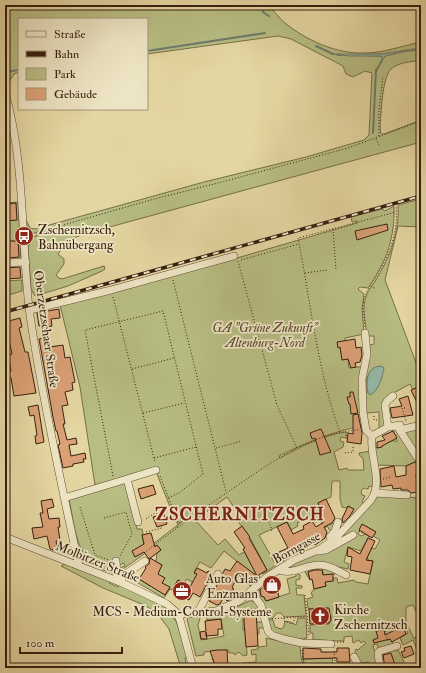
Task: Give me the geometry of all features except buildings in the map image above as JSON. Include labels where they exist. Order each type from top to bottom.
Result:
[{"type":"street","name":"Oberzetzschaer Straße","points":[[5,92],[16,139],[30,310],[40,378],[79,566]]},
{"type":"street","points":[[30,310],[236,258]]},
{"type":"street","points":[[5,263],[26,262]]},
{"type":"street","points":[[365,333],[367,354],[362,390],[366,430],[372,436],[398,426],[421,425]]},
{"type":"street","points":[[393,396],[386,401],[385,405],[417,457],[421,460]]},
{"type":"street","name":"Borngasse","points":[[178,616],[184,613],[221,610],[239,601],[267,577],[300,557],[328,544],[341,533],[353,518],[371,500],[375,492],[377,480],[371,445],[372,436]]},
{"type":"street","points":[[64,498],[157,470]]},
{"type":"street","points":[[127,479],[141,521]]},
{"type":"street","points":[[375,492],[407,495]]},
{"type":"street","points":[[300,557],[332,535],[336,531],[338,522]]},
{"type":"street","points":[[316,550],[326,550],[353,535]]},
{"type":"street","name":"Molbitzer Straße","points":[[5,537],[118,581],[167,604],[178,616]]},
{"type":"street","points":[[118,581],[144,558]]},
{"type":"street","points":[[116,561],[118,581]]},
{"type":"street","points":[[278,570],[285,572],[303,570],[311,566],[323,565],[346,575]]},
{"type":"street","points":[[198,612],[218,574]]},
{"type":"street","points":[[251,592],[261,605],[268,631],[272,635],[306,644],[333,643]]},
{"type":"street","points":[[178,616],[184,632],[193,668]]},
{"type":"street","points":[[380,668],[378,653],[397,646]]},
{"type":"street","points":[[354,657],[360,668]]},
{"type":"street","points":[[413,668],[421,664]]},
{"type":"path","points":[[379,137],[378,111],[383,77]]},
{"type":"path","points":[[24,236],[35,235],[70,223],[158,198],[277,168],[376,138],[421,121]]},
{"type":"path","points":[[376,138],[380,147]]},
{"type":"path","points":[[365,333],[363,304],[366,294],[379,272],[391,246],[396,226],[396,206]]},
{"type":"path","points":[[340,432],[328,392],[298,238],[396,211]]},
{"type":"path","points":[[333,229],[336,271]]},
{"type":"path","points":[[297,448],[278,405],[236,258],[299,244]]},
{"type":"path","points":[[305,273],[327,270]]},
{"type":"path","points":[[171,274],[226,492]]},
{"type":"path","points":[[5,280],[10,280]]},
{"type":"path","points":[[371,286],[376,289]]},
{"type":"path","points":[[111,290],[157,470],[178,522],[178,528]]},
{"type":"path","points":[[114,483],[85,330],[163,311],[202,471],[202,476],[179,493],[168,498]]},
{"type":"path","points":[[131,369],[174,358]]},
{"type":"path","points":[[142,413],[185,403]]},
{"type":"path","points":[[398,426],[402,408],[405,408]]},
{"type":"path","points":[[374,416],[374,420],[378,420]]},
{"type":"path","points":[[144,558],[178,528],[226,492],[284,454],[340,432],[366,430]]},
{"type":"path","points":[[346,439],[347,431]]},
{"type":"path","points":[[216,448],[242,441]]},
{"type":"path","points":[[344,453],[353,452],[353,445]]},
{"type":"path","points":[[154,458],[196,447]]},
{"type":"path","points":[[377,480],[391,478]]},
{"type":"path","points":[[80,507],[95,555],[111,561],[116,561],[118,560],[132,534],[126,512],[104,518]]},
{"type":"path","points":[[141,521],[155,513],[158,513],[159,515]]},
{"type":"path","points":[[267,519],[272,532]]},
{"type":"path","points":[[146,532],[162,528],[162,526]]},
{"type":"path","points":[[84,555],[96,567],[94,572]]},
{"type":"path","points":[[305,595],[309,617],[303,660],[305,668]]},
{"type":"path","points":[[284,618],[284,621],[292,624],[296,617]]},
{"type":"path","points":[[265,620],[309,617]]},
{"type":"path","points":[[385,630],[388,642]]},
{"type":"path","points":[[336,668],[333,643],[344,642]]},
{"type":"path","points":[[212,659],[216,668]]},
{"type":"green space","points":[[31,5],[268,5],[285,23],[302,35],[322,45],[343,51],[353,53],[371,53],[421,42],[421,48],[382,54],[337,55],[382,56],[382,61],[385,56],[407,51],[421,50],[421,60],[398,65],[391,69],[388,73],[382,97],[380,128],[381,134],[384,134],[421,120],[421,142],[84,234],[71,239],[68,245],[63,247],[58,254],[64,259],[64,264],[56,275],[59,278],[62,279],[104,266],[105,269],[68,286],[35,296],[31,289],[28,247],[33,237],[45,233],[44,230],[31,234],[28,231],[26,220],[30,228],[35,229],[204,182],[306,157],[364,140],[369,135],[372,73],[365,71],[353,77],[346,74],[343,66],[291,39],[278,36],[148,54],[148,18],[18,18],[18,72],[14,74],[9,82],[5,82],[5,11]]},
{"type":"green space","points":[[421,199],[421,227],[398,226],[385,280],[421,376],[421,391],[415,394],[410,384],[388,396],[382,402],[387,426],[379,430],[379,412],[366,413],[364,378],[368,347],[374,344],[374,336],[368,336],[367,333],[364,305],[367,294],[382,270],[390,252],[396,234],[398,205]],"holes":[[[381,366],[370,395],[367,392],[367,377]]]},
{"type":"green space","points":[[18,202],[21,260],[8,260],[8,257],[19,256],[18,241],[7,241],[7,246],[5,246],[5,203]]},
{"type":"green space","name":"GA \"Grüne Zukunft\" Altenburg-Nord","points":[[394,206],[391,240],[380,269],[368,288],[360,287],[358,289],[364,294],[362,309],[364,334],[345,338],[349,368],[362,367],[363,427],[350,428],[329,435],[309,442],[279,456],[280,458],[321,439],[346,432],[346,438],[341,437],[340,441],[344,442],[343,447],[334,452],[339,470],[347,468],[348,470],[364,470],[363,458],[359,453],[371,451],[374,487],[369,486],[368,489],[364,488],[361,491],[362,495],[365,496],[362,502],[365,504],[353,514],[351,513],[353,509],[348,506],[346,508],[342,507],[340,499],[340,481],[332,481],[331,497],[318,503],[323,514],[321,515],[324,521],[326,520],[329,525],[333,523],[334,527],[331,532],[327,526],[325,528],[320,520],[316,522],[309,518],[297,523],[298,526],[291,530],[287,522],[259,535],[276,565],[263,574],[261,573],[267,570],[251,539],[239,523],[242,519],[227,497],[195,520],[218,545],[225,539],[239,555],[244,552],[260,577],[250,586],[243,579],[244,578],[251,583],[256,577],[224,551],[211,568],[200,562],[194,572],[198,574],[193,583],[187,579],[184,583],[178,580],[172,590],[170,589],[164,598],[126,576],[130,573],[135,576],[133,580],[137,582],[139,579],[150,586],[162,565],[156,562],[157,553],[161,550],[157,545],[120,571],[120,568],[125,566],[124,563],[120,565],[112,573],[99,568],[90,561],[80,546],[74,527],[69,499],[125,482],[137,529],[142,529],[144,544],[142,546],[144,552],[188,517],[179,523],[176,522],[155,469],[95,485],[80,387],[60,305],[237,258],[357,223],[357,221],[352,222],[351,217],[382,209],[385,211]]},
{"type":"green space","points":[[22,280],[22,291],[5,296],[5,281]]},
{"type":"green space","points":[[421,428],[421,459],[403,431]]},
{"type":"green space","points":[[392,429],[398,429],[417,461],[406,466],[377,465],[375,448],[382,447],[381,442],[387,443],[394,440],[395,442],[397,441]]},
{"type":"green space","points":[[421,468],[421,480],[417,472]]},
{"type":"green space","points":[[421,480],[421,612],[417,614],[413,605],[406,607],[406,622],[414,639],[418,634],[421,634],[421,659],[413,640],[403,645],[400,638],[408,633],[404,626],[391,633],[393,636],[390,638],[393,644],[378,648],[377,644],[373,645],[377,664],[370,666],[369,662],[360,663],[355,652],[356,649],[358,650],[366,643],[364,641],[361,643],[359,640],[353,643],[352,636],[344,637],[344,641],[313,640],[313,633],[310,633],[310,625],[329,624],[331,615],[328,608],[308,609],[307,599],[313,597],[311,593],[314,589],[326,586],[322,568],[308,572],[310,580],[305,572],[312,568],[324,567],[335,572],[335,574],[327,575],[328,581],[333,581],[333,578],[337,578],[338,583],[354,580],[356,582],[368,584],[373,561],[368,560],[367,557],[372,548],[375,549],[380,540],[373,536],[376,532],[362,524],[358,534],[361,536],[365,534],[369,536],[361,551],[348,547],[344,562],[349,564],[348,569],[320,563],[289,568],[288,566],[321,550],[336,540],[377,496],[384,495],[418,498]]},
{"type":"green space","points":[[65,564],[110,580],[109,583],[118,587],[120,584],[163,606],[170,612],[177,623],[187,657],[185,658],[187,668],[181,668],[169,629],[157,613],[144,605],[103,588],[61,566]]},
{"type":"green space","points":[[296,573],[300,575],[300,579],[296,580],[296,585],[302,586],[302,588],[296,588],[297,595],[304,595],[306,616],[284,617],[281,613],[277,613],[273,618],[267,619],[262,603],[255,592],[259,587],[261,596],[264,597],[266,601],[290,593],[287,579],[296,576]]},
{"type":"green space","points":[[252,601],[259,606],[259,610],[247,609],[247,613],[243,614],[243,630],[256,629],[256,622],[263,622],[265,628],[259,628],[259,634],[254,634],[246,638],[247,655],[243,656],[239,652],[235,655],[234,653],[229,653],[228,650],[204,652],[204,655],[196,656],[187,619],[189,617],[198,617],[201,615],[198,625],[201,640],[224,636],[221,619],[207,620],[207,615],[224,613]]},
{"type":"green space","points":[[298,618],[306,618],[307,638],[294,639],[272,632],[268,620],[273,620],[275,627],[281,629],[284,627],[285,621],[296,625]]},
{"type":"green space","points":[[266,638],[300,646],[304,668],[241,668],[242,663],[256,662],[256,654],[252,655],[251,650],[258,649],[258,647],[267,646]]},
{"type":"green space","points":[[391,650],[398,650],[406,666],[401,668],[392,668],[391,666],[395,665],[386,654],[382,655],[383,658],[380,659],[380,654]]},
{"type":"green space","points":[[332,658],[334,668],[306,668],[303,659]]},
{"type":"shaded area","points":[[421,48],[421,50],[407,51],[385,56],[376,72],[382,56],[349,56],[331,54],[382,54]]},
{"type":"shaded area","points":[[381,366],[384,368],[380,383],[376,390],[370,395],[367,386],[368,375],[371,370]]},
{"type":"waterway","points":[[260,5],[264,13],[269,16]]},
{"type":"waterway","points":[[148,51],[265,33]]},
{"type":"waterway","points":[[316,46],[333,54]]},
{"type":"waterway","points":[[5,72],[18,70]]},
{"type":"waterway","points":[[373,133],[376,70]]},
{"type":"railway","points":[[5,312],[421,196]]},
{"type":"place","name":"Zschernitzsch, Bahnübergang","points":[[24,236]]},
{"type":"place","name":"Auto Glas Enzmann","points":[[272,585]]},
{"type":"place","name":"MCS - Medium-Control-Systeme","points":[[182,591]]},
{"type":"place","name":"Kirche Zschernitzsch","points":[[320,616]]},
{"type":"district","name":"ZSCHERNITZSCH","points":[[240,514]]}]
